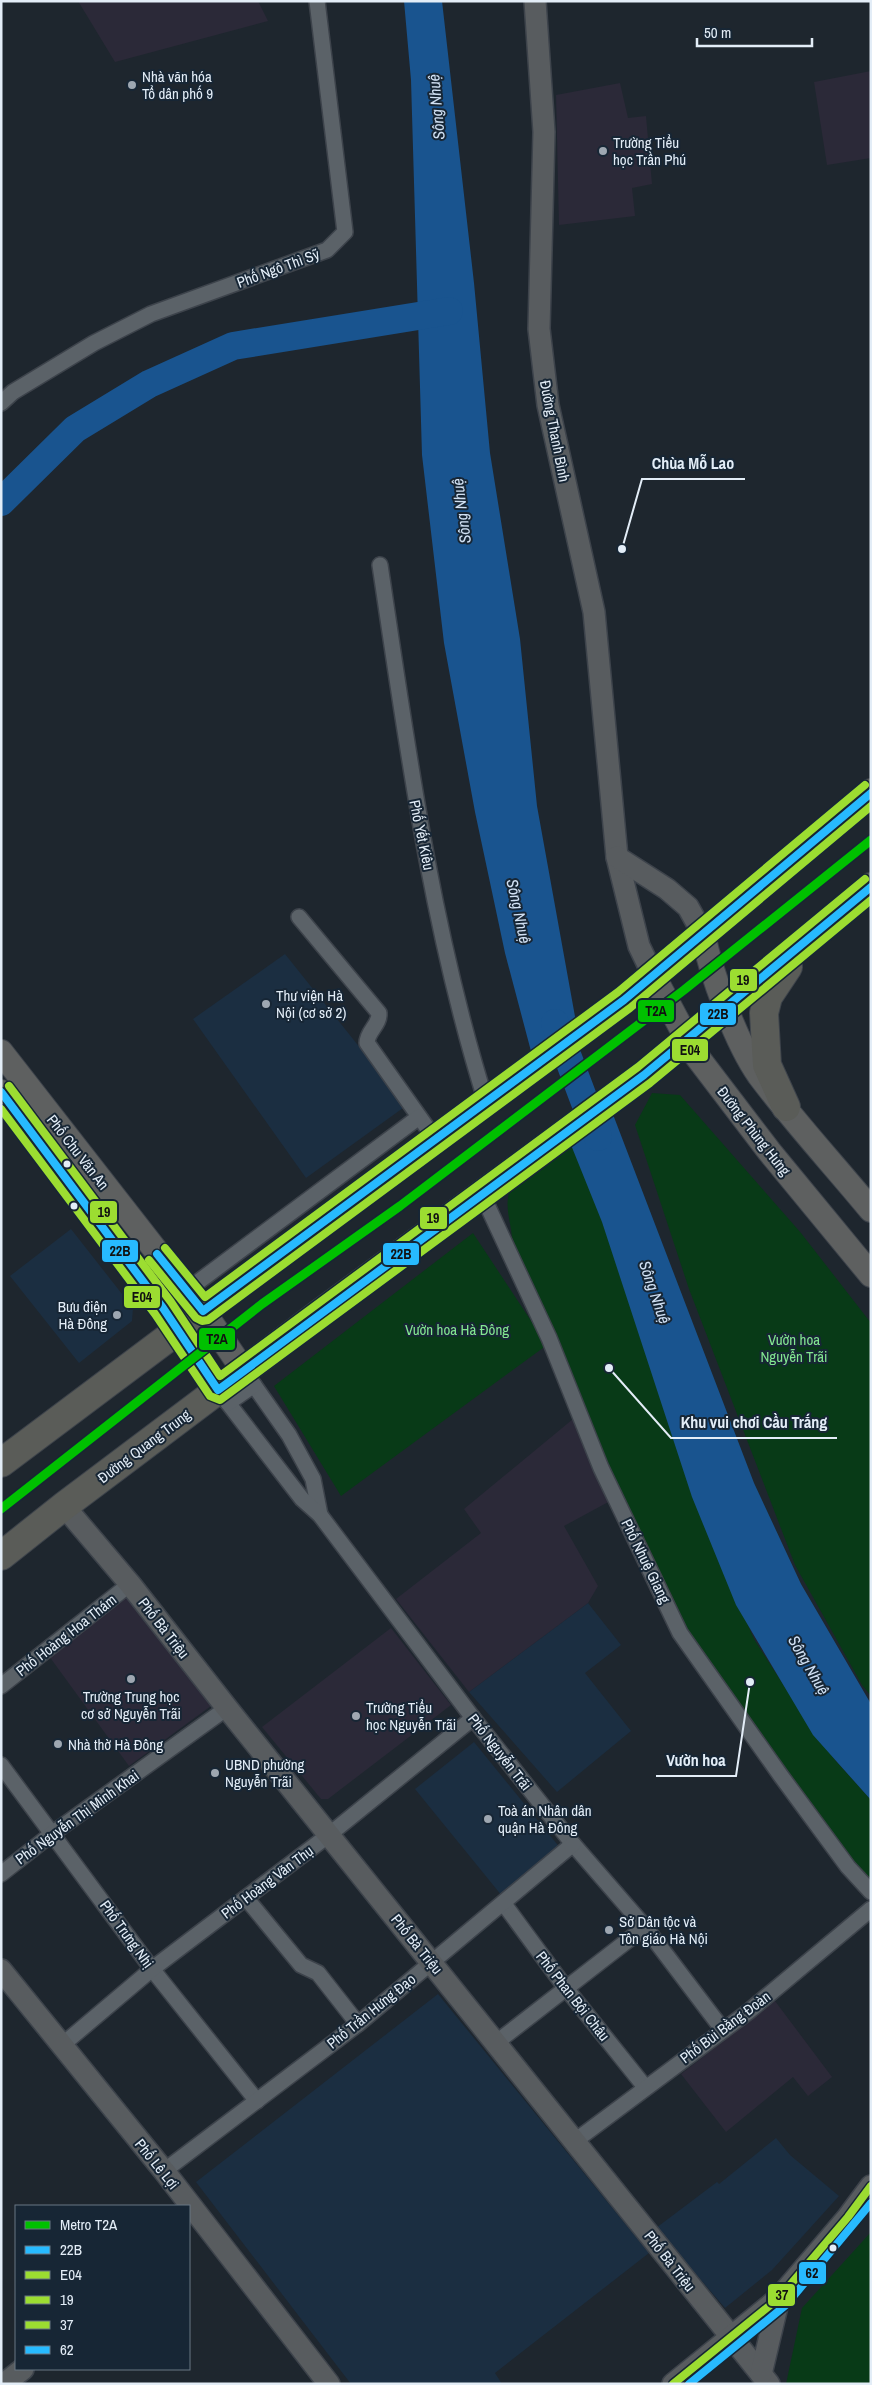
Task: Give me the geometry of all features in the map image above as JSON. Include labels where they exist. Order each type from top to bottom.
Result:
[{"type":"highway","points":[[1,1463],[178,1330],[194,1301],[435,1139],[624,1000],[871,793]]},
{"type":"highway","name":"Đường Quang Trung","points":[[1,1556],[64,1506],[249,1378],[480,1196],[644,1075],[871,887]]},
{"type":"highway","points":[[786,1107],[767,1066],[764,1013],[768,997],[785,974],[799,946]]},
{"type":"main road","points":[[702,934],[707,954],[733,1028],[759,1074],[871,1210]]},
{"type":"main road","name":"Đường Phùng Hưng","points":[[653,975],[695,1054],[769,1151],[871,1275]]},
{"type":"main road","name":"Phố Chu Văn An","points":[[2,1056],[194,1301],[249,1378]]},
{"type":"main road","name":"Phố Chu Văn An","points":[[1,1092],[163,1308],[223,1397]]},
{"type":"main road","points":[[163,1308],[194,1301]]},
{"type":"street","name":"Phố Ngô Thì Sỹ","points":[[1,403],[13,392],[94,343],[151,314],[327,250],[345,232],[317,1]]},
{"type":"street","name":"Đường Thanh Bình","points":[[535,1],[544,132],[538,329],[548,405],[595,621],[617,857],[638,946],[653,975]]},
{"type":"street","name":"Phố Yết Kiêu","points":[[380,565],[413,791],[460,1010],[494,1095]]},
{"type":"street","points":[[617,857],[667,889],[688,907],[702,934]]},
{"type":"street","points":[[299,918],[379,1013],[380,1019],[368,1034],[367,1043],[435,1139]]},
{"type":"street","points":[[194,1301],[419,1116]]},
{"type":"street","name":"Phố Nhuệ Giang","points":[[480,1196],[488,1207],[549,1338],[601,1468],[680,1633],[848,1867],[871,1892]]},
{"type":"street","name":"Phố Nguyễn Trãi","points":[[249,1378],[289,1435],[314,1479],[320,1516]]},
{"type":"street","name":"Phố Nguyễn Trãi","points":[[223,1397],[302,1499],[320,1516],[473,1718],[573,1844],[645,1927],[723,2030]]},
{"type":"street","name":"Phố Bà Triệu","points":[[64,1506],[130,1584],[227,1708],[497,2042],[730,2338],[765,2379]]},
{"type":"street","name":"Phố Hoàng Hoa Thám","points":[[1,1686],[130,1584]]},
{"type":"street","name":"Phố Nguyễn Thị Minh Khai","points":[[1,1874],[53,1833],[227,1708]]},
{"type":"street","name":"Phố Hoàng Văn Thụ","points":[[60,2046],[152,1968],[330,1834],[473,1718]]},
{"type":"street","name":"Phố Trưng Nhị","points":[[1,1765],[152,1968],[257,2101]]},
{"type":"street","name":"Phố Trần Hưng Đạo","points":[[164,2171],[358,2024],[431,1962],[504,1904],[573,1844]]},
{"type":"street","points":[[246,1898],[302,1965],[318,1973],[358,2024]]},
{"type":"street","name":"Phố Phan Bội Châu","points":[[504,1904],[565,1987],[645,2087]]},
{"type":"street","name":"Phố Bùi Bằng Đoàn","points":[[575,2141],[723,2030],[871,1909]]},
{"type":"street","points":[[497,2042],[565,1987],[645,1927]]},
{"type":"street","name":"Phố Lê Lợi","points":[[1,1970],[60,2046],[164,2171],[183,2205]]},
{"type":"street","points":[[673,2384],[779,2298],[848,2217],[871,2186]]},
{"type":"street","name":"Phố Lê Lợi","points":[[195,2226],[329,2384]]},
{"type":"street","points":[[765,2379],[779,2298]]},
{"type":"street","points":[[4,2384],[22,2370]]},
{"type":"shaded area","points":[[78,1],[258,1],[268,21],[115,62]]},
{"type":"shaded area","points":[[871,71],[871,158],[827,165],[814,82]]},
{"type":"shaded area","name":"Trường Tiểu học Trần Phú","points":[[620,83],[628,118],[646,116],[652,184],[632,188],[635,216],[559,225],[556,95]]},
{"type":"shaded area","points":[[285,954],[373,1064],[403,1108],[306,1178],[193,1019]]},
{"type":"shaded area","points":[[71,1229],[133,1308],[132,1321],[79,1363],[10,1276]]},
{"type":"shaded area","points":[[573,1419],[612,1500],[564,1526],[598,1586],[588,1603],[469,1692],[396,1599],[481,1533],[464,1509]]},
{"type":"shaded area","name":"Trường Trung học cơ sở Nguyễn Trãi","points":[[127,1595],[215,1703],[129,1766],[49,1656]]},
{"type":"shaded area","points":[[588,1603],[621,1645],[585,1673],[631,1731],[557,1792],[469,1692]]},
{"type":"shaded area","name":"Trường Tiểu học Nguyễn Trãi","points":[[391,1628],[451,1705],[328,1799],[321,1799],[262,1727]]},
{"type":"shaded area","name":"Toà án Nhân dân quận Hà Đông","points":[[474,1742],[561,1849],[502,1896],[415,1789]]},
{"type":"shaded area","points":[[438,1994],[649,2253],[495,2373],[502,2384],[351,2384],[196,2182]]},
{"type":"shaded area","points":[[775,2001],[832,2077],[808,2096],[793,2077],[726,2132],[681,2074]]},
{"type":"shaded area","points":[[776,2138],[790,2155],[839,2196],[772,2270],[725,2308],[656,2228],[717,2182],[719,2184]]},
{"type":"green space","name":"Vườn hoa Nguyễn Trãi","points":[[652,1093],[680,1095],[801,1233],[871,1323],[871,1696],[862,1685],[795,1565],[689,1289],[635,1125]]},
{"type":"green space","points":[[561,1147],[574,1147],[606,1220],[708,1534],[754,1639],[809,1725],[835,1760],[871,1800],[871,1887],[683,1632],[604,1468],[512,1237],[508,1212],[510,1189],[521,1174]]},
{"type":"green space","name":"Vườn hoa Hà Đông","points":[[473,1233],[547,1345],[341,1496],[274,1386]]},
{"type":"green space","points":[[871,2232],[871,2384],[786,2384],[802,2308]]},
{"type":"water","points":[[404,1],[442,1],[474,283],[490,453],[520,639],[537,806],[576,1022],[532,1055],[505,953],[475,812],[444,643],[422,455],[411,80]]},
{"type":"water","points":[[609,1104],[754,1483],[801,1584],[871,1704],[871,1800],[813,1735],[736,1605],[692,1497],[602,1222],[567,1135]]},
{"type":"waterway","points":[[1,502],[75,429],[149,384],[233,346],[449,311]]},
{"type":"waterway","name":"Sông Nhuệ","points":[[555,1023],[598,1137]]},
{"type":"metro line","name":"T2A","points":[[1,1509],[262,1304],[400,1206],[684,990],[871,840]]},
{"type":"transit line","name":"19","points":[[165,1248],[205,1297],[618,992],[865,785]]},
{"type":"transit line","name":"22B","points":[[157,1254],[203,1311],[624,1000],[871,793]]},
{"type":"transit line","name":"E04","points":[[149,1260],[196,1318],[202,1321],[208,1320],[630,1008],[871,806]]},
{"type":"transit line","name":"19","points":[[9,1086],[171,1302],[220,1376],[638,1067],[865,879]]},
{"type":"transit line","name":"22B","points":[[1,1092],[163,1308],[218,1390],[644,1075],[871,887]]},
{"type":"transit line","name":"E04","points":[[1,1109],[155,1314],[210,1396],[220,1400],[650,1083],[871,900]]},
{"type":"transit line","name":"37","points":[[673,2384],[779,2298],[848,2217],[871,2186]]},
{"type":"transit line","name":"62","points":[[689,2384],[786,2305],[871,2203]]},
{"type":"place","name":"Nhà văn hóa Tổ dân phố 9","points":[[132,85]]},
{"type":"place","name":"Trường Tiểu học Trần Phú","points":[[603,151]]},
{"type":"place","name":"Chùa Mỗ Lao","points":[[622,549]]},
{"type":"place","name":"Thư viện Hà Nội (cơ sở 2)","points":[[266,1004]]},
{"type":"place","name":"Bưu điện Hà Đông","points":[[117,1315]]},
{"type":"place","name":"Khu vui chơi Cầu Trắng","points":[[609,1368]]},
{"type":"place","name":"Trường Trung học cơ sở Nguyễn Trãi","points":[[131,1679]]},
{"type":"place","name":"Vườn hoa","points":[[750,1682]]},
{"type":"place","name":"Trường Tiểu học Nguyễn Trãi","points":[[356,1716]]},
{"type":"place","name":"Nhà thờ Hà Đông","points":[[58,1744]]},
{"type":"place","name":"UBND phường Nguyễn Trãi","points":[[215,1773]]},
{"type":"place","name":"Toà án Nhân dân quận Hà Đông","points":[[488,1819]]},
{"type":"place","name":"Sở Dân tộc và Tôn giáo Hà Nội","points":[[609,1930]]}]
